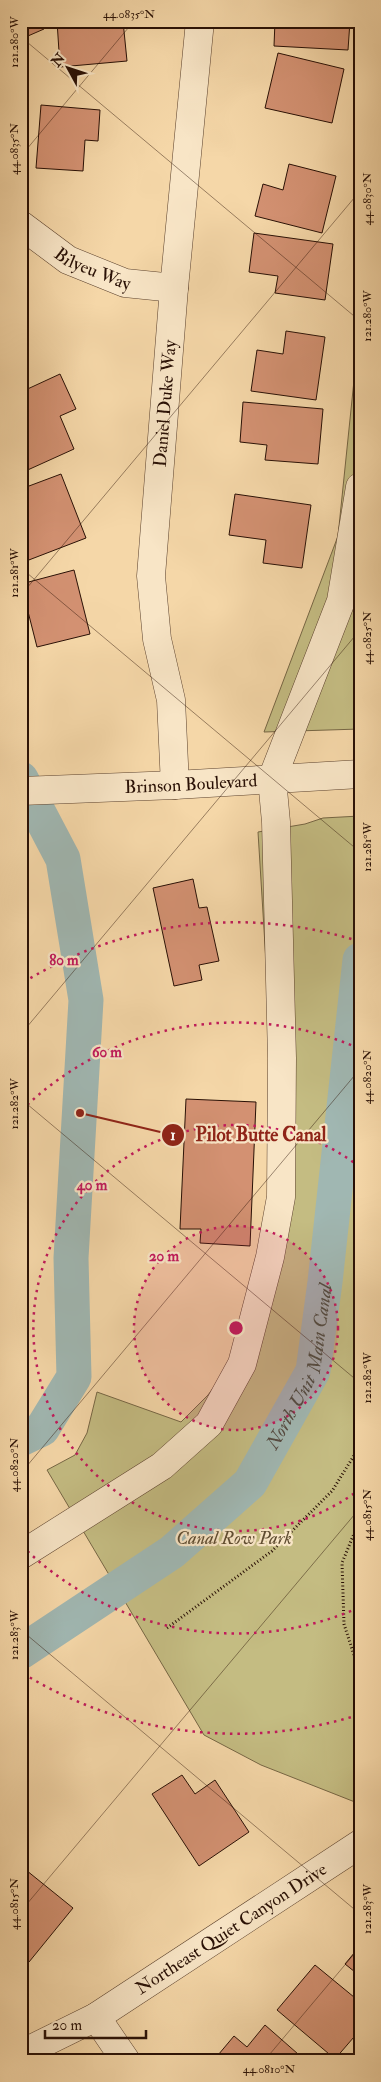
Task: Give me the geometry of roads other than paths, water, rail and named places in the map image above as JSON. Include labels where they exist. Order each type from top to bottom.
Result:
[{"type":"street","name":"Daniel Duke Way","points":[[175,785],[171,700],[157,639],[151,576],[174,288],[200,21]]},
{"type":"street","name":"Bilyeu Way","points":[[21,225],[68,260],[125,284],[174,288]]},
{"type":"street","points":[[21,1555],[162,1466],[209,1424],[242,1364],[270,1257],[281,1197],[282,1058],[276,822],[272,779],[341,601],[360,488]]},
{"type":"street","name":"Brinson Boulevard","points":[[21,791],[175,785],[360,774]]},
{"type":"street","name":"Northeast Quiet Canyon Drive","points":[[21,2054],[96,2017],[360,1844]]},
{"type":"street","points":[[96,2017],[126,2061]]},
{"type":"waterway","points":[[21,779],[63,859],[86,1000],[71,1258],[74,1377],[42,1429],[21,1439]]},
{"type":"waterway","name":"North Unit Main Canal","points":[[21,1652],[172,1552],[250,1483],[313,1371],[325,1282],[360,960]]},
{"type":"place","name":"Pilot Butte Canal","points":[[80,1113]]},
{"type":"park label","name":"Canal Row Park","points":[[234,1538]]}]
